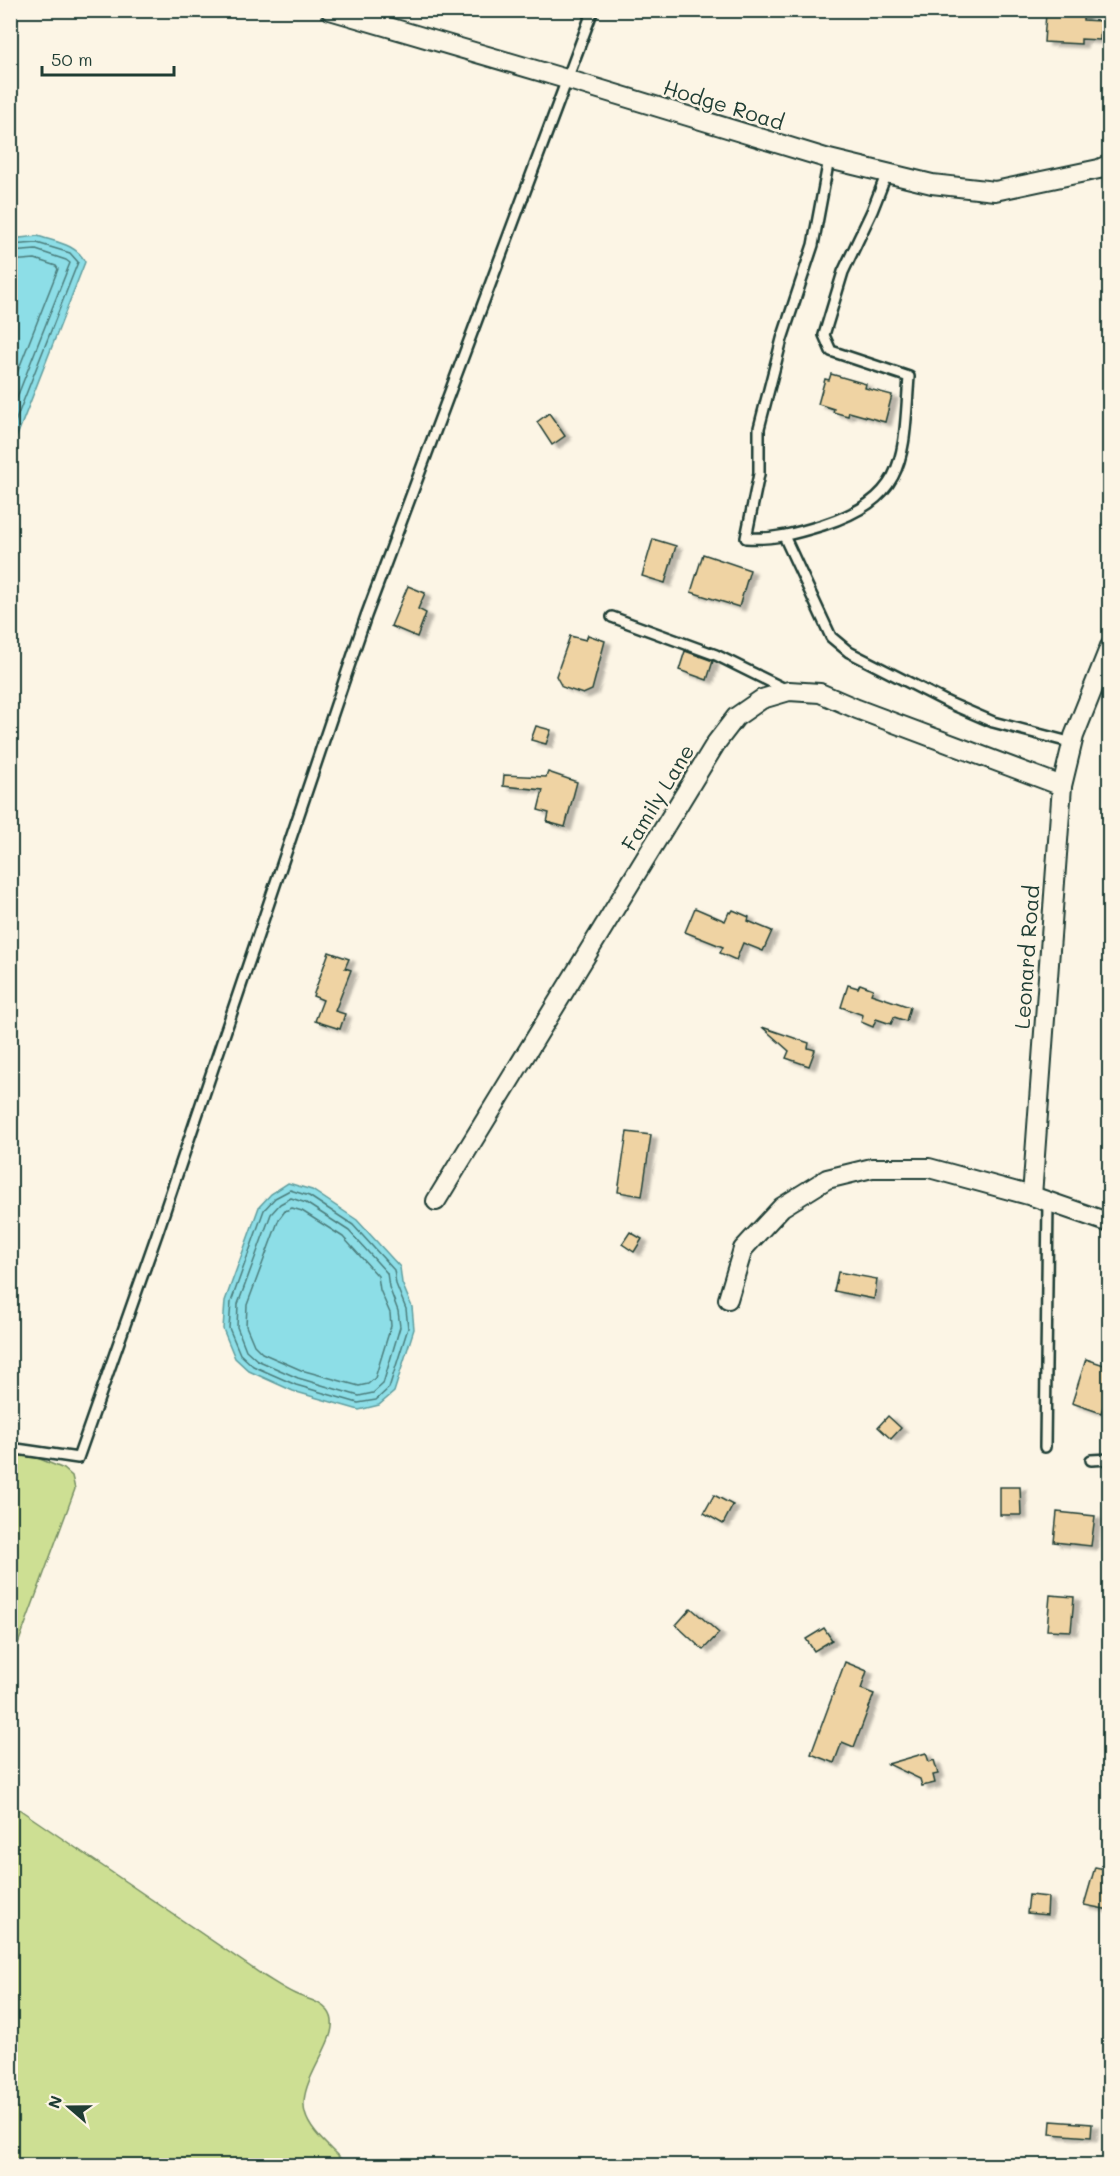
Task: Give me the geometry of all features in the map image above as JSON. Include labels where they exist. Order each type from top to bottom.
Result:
[{"type":"street","name":"Hodge Road","points":[[330,10],[829,159],[932,184],[995,191],[1099,169],[1110,164]]},
{"type":"street","name":"Leonard Road","points":[[1040,1199],[1062,786],[1073,743],[1110,646]]},
{"type":"street","name":"Family Lane","points":[[436,1201],[716,743],[736,717],[762,699],[789,691],[820,693],[857,710],[1062,786]]},
{"type":"street","points":[[728,1299],[743,1249],[782,1207],[827,1179],[872,1168],[929,1168],[1040,1199],[1110,1223]]},
{"type":"lane","points":[[10,1448],[78,1458],[161,1223],[366,616],[593,10]]},
{"type":"lane","points":[[829,159],[813,244],[782,339],[759,428],[759,474],[746,538],[784,536],[849,516],[875,500],[894,476],[903,454],[909,377],[831,351],[824,335],[843,273],[872,212],[887,173]]},
{"type":"lane","points":[[784,536],[831,637],[849,652],[949,703],[993,722],[1073,743]]},
{"type":"lane","points":[[612,617],[716,655],[789,691]]},
{"type":"lane","points":[[1040,1199],[1045,1447]]},
{"type":"lane","points":[[1091,1460],[1110,1459]]},
{"type":"green space","points":[[11,1447],[64,1469],[72,1476],[75,1489],[11,1663]]},
{"type":"green space","points":[[10,1803],[264,1976],[328,2011],[332,2021],[331,2032],[307,2086],[304,2100],[305,2113],[315,2133],[342,2160],[343,2165],[11,2165]]},
{"type":"water","points":[[38,236],[71,247],[85,262],[15,441],[11,446],[11,239]]},
{"type":"water","points":[[288,1183],[312,1190],[357,1220],[400,1267],[402,1283],[412,1307],[414,1329],[394,1392],[379,1405],[359,1410],[293,1391],[249,1371],[235,1358],[223,1329],[225,1301],[259,1207],[271,1194]]},
{"type":"building","points":[[1046,13],[1083,15],[1083,20],[1101,21],[1100,40],[1081,39],[1081,44],[1044,42]]},
{"type":"building","points":[[831,374],[866,384],[865,388],[892,395],[885,422],[849,412],[848,416],[833,412],[834,409],[818,404],[825,379],[829,380]]},
{"type":"building","points":[[549,413],[565,436],[552,445],[537,422]]},
{"type":"building","points":[[653,539],[676,546],[665,583],[642,576]]},
{"type":"building","points":[[703,554],[750,570],[739,607],[691,592]]},
{"type":"building","points":[[408,586],[425,593],[418,609],[426,613],[417,637],[391,626]]},
{"type":"building","points":[[588,635],[605,641],[592,690],[583,694],[562,687],[556,676],[570,636],[586,640]]},
{"type":"building","points":[[685,651],[713,661],[707,680],[679,670]]},
{"type":"building","points":[[536,726],[551,730],[546,744],[531,740]]},
{"type":"building","points":[[548,772],[577,782],[565,827],[547,822],[549,813],[538,810],[543,790],[503,786],[504,775],[546,777]]},
{"type":"building","points":[[695,908],[725,921],[729,912],[733,910],[749,917],[748,921],[772,931],[763,951],[743,943],[736,960],[720,953],[723,947],[685,932]]},
{"type":"building","points":[[329,952],[349,959],[345,968],[351,970],[335,1011],[345,1014],[340,1029],[315,1021],[323,1000],[313,996]]},
{"type":"building","points":[[860,984],[873,989],[871,994],[910,1007],[906,1021],[894,1017],[891,1024],[876,1019],[873,1027],[861,1022],[863,1015],[841,1007],[848,985],[858,988]]},
{"type":"building","points":[[762,1027],[809,1043],[808,1048],[815,1050],[809,1066],[786,1058],[789,1051]]},
{"type":"building","points":[[627,1132],[651,1135],[642,1196],[618,1192]]},
{"type":"building","points":[[630,1232],[642,1239],[634,1252],[622,1244]]},
{"type":"building","points":[[838,1272],[877,1279],[874,1299],[834,1291]]},
{"type":"building","points":[[1086,1359],[1110,1367],[1110,1386],[1101,1413],[1072,1403]]},
{"type":"building","points":[[888,1416],[901,1428],[891,1439],[878,1427]]},
{"type":"building","points":[[1000,1487],[1020,1487],[1021,1515],[1000,1515]]},
{"type":"building","points":[[714,1495],[733,1505],[723,1524],[704,1513]]},
{"type":"building","points":[[1057,1512],[1095,1516],[1091,1546],[1054,1542]]},
{"type":"building","points":[[1050,1595],[1074,1597],[1071,1631],[1047,1630]]},
{"type":"building","points":[[691,1608],[719,1633],[703,1650],[676,1625]]},
{"type":"building","points":[[824,1628],[832,1640],[814,1651],[806,1639]]},
{"type":"building","points":[[845,1662],[867,1671],[861,1689],[874,1694],[854,1747],[842,1742],[834,1763],[811,1754]]},
{"type":"building","points":[[926,1753],[929,1762],[934,1760],[938,1774],[933,1775],[935,1783],[922,1786],[920,1779],[888,1764]]},
{"type":"building","points":[[1095,1867],[1110,1870],[1110,1910],[1084,1905]]},
{"type":"building","points":[[1029,1895],[1048,1897],[1047,1915],[1027,1913]]},
{"type":"building","points":[[1051,2121],[1092,2124],[1091,2137],[1050,2134]]}]
